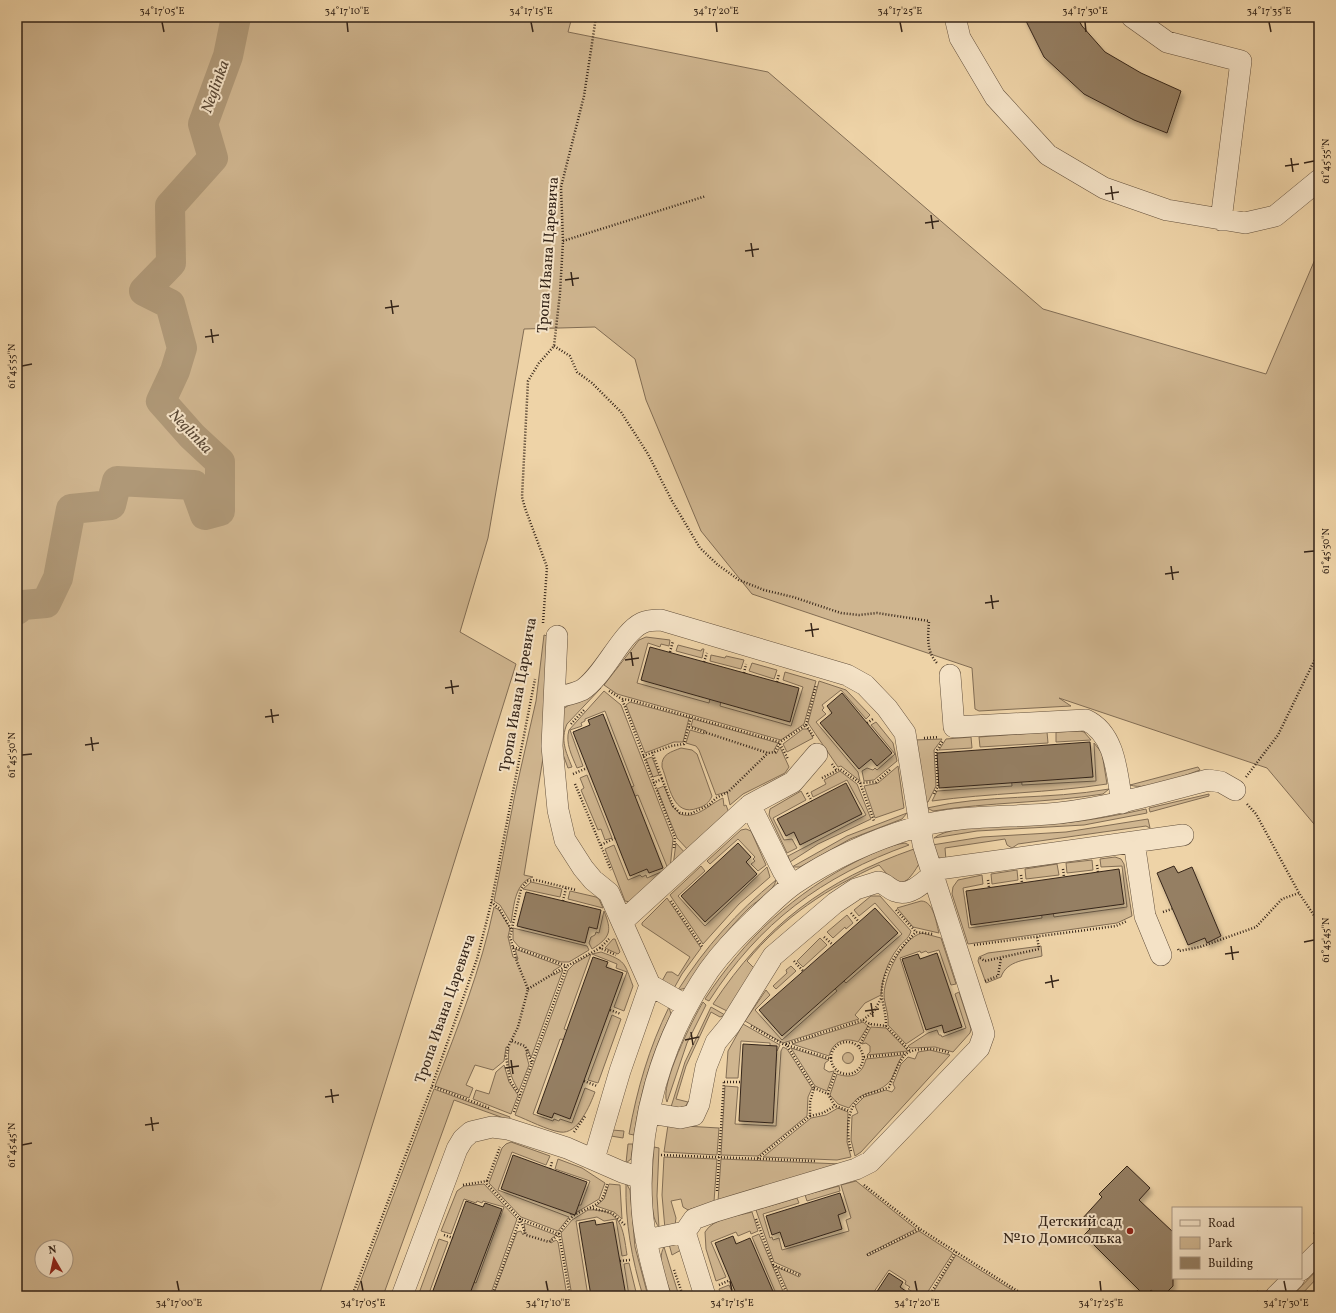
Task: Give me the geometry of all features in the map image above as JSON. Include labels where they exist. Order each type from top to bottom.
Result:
[{"type":"street","points":[[956,17],[960,38],[995,97],[1048,155],[1104,188],[1167,210],[1245,223],[1275,216],[1319,180]]},
{"type":"street","points":[[1132,17],[1167,42],[1240,61],[1221,220]]},
{"type":"street","points":[[555,697],[574,693],[589,684],[634,629],[643,622],[652,620],[660,620],[847,675],[865,685],[887,708],[902,727],[906,740],[918,817],[933,874],[984,1034],[979,1048],[870,1162],[854,1161],[694,1219],[685,1232],[646,1240]]},
{"type":"street","points":[[550,631],[555,697],[552,746],[560,825],[565,840],[573,854],[593,880],[609,893],[623,921],[650,985],[687,1006]]},
{"type":"street","points":[[950,675],[954,727],[1086,720],[1096,725],[1113,754],[1122,803]]},
{"type":"street","points":[[623,921],[671,879],[750,805],[794,782],[820,750]]},
{"type":"street","points":[[660,1296],[646,1240],[642,1208],[642,1151],[655,1085],[669,1045],[705,961],[740,933],[792,885],[826,864],[918,817],[952,820],[1057,813],[1122,803],[1208,780],[1221,782],[1235,790]]},
{"type":"street","points":[[750,805],[782,871],[792,885]]},
{"type":"street","points":[[649,1113],[680,1118],[688,1117],[696,1113],[706,1067],[716,1042],[730,1025],[773,956],[835,903],[856,889],[878,882],[897,892],[907,891],[917,887],[939,869],[1183,835]]},
{"type":"street","points":[[1134,842],[1145,916],[1170,953]]},
{"type":"street","points":[[594,1159],[620,1071],[650,985]]},
{"type":"street","points":[[402,1296],[457,1149],[463,1139],[472,1132],[492,1127],[508,1129],[594,1159],[622,1172],[641,1178]]},
{"type":"street","points":[[685,1232],[710,1291]]},
{"type":"street","points":[[1302,1269],[1319,1252]]},
{"type":"street","points":[[1276,1296],[1292,1279]]},
{"type":"path","name":"Тропа Ивана Царевича","points":[[550,631],[547,567],[524,508],[522,497],[524,430],[528,381],[539,363],[554,346],[560,293],[563,241],[562,187],[584,96],[596,17]]},
{"type":"path","points":[[563,241],[706,196]]},
{"type":"path","points":[[554,346],[570,356],[577,372],[592,383],[621,412],[648,454],[672,501],[700,548],[718,565],[739,580],[764,590],[793,597],[841,613],[859,615],[877,613],[929,620],[928,639],[931,656],[950,675]]},
{"type":"path","points":[[668,638],[681,641]]},
{"type":"path","points":[[670,652],[674,639]]},
{"type":"path","points":[[704,662],[708,649]]},
{"type":"path","points":[[1319,651],[1278,735],[1235,790],[1256,814],[1299,893],[1319,923]]},
{"type":"path","name":"Тропа Ивана Царевича","points":[[352,1296],[432,1086],[477,959],[491,902],[536,672]]},
{"type":"path","points":[[689,727],[768,753],[775,752],[780,742],[806,725],[818,679]]},
{"type":"path","points":[[604,688],[622,699],[780,742]]},
{"type":"path","points":[[622,699],[675,838],[671,879],[677,886],[668,896],[704,948],[705,961]]},
{"type":"path","points":[[568,727],[589,705]]},
{"type":"path","points":[[870,712],[879,723]]},
{"type":"path","points":[[643,756],[670,746],[684,744],[691,717]]},
{"type":"path","points":[[806,725],[820,750],[837,771]]},
{"type":"path","points":[[918,817],[928,805],[938,786],[936,752],[945,737]]},
{"type":"path","points":[[652,752],[673,806],[680,813],[690,814],[701,810],[716,798],[728,792],[768,753]]},
{"type":"path","points":[[860,783],[876,782],[894,767]]},
{"type":"path","points":[[571,775],[587,768]]},
{"type":"path","points":[[817,781],[840,769],[860,783],[874,821]]},
{"type":"path","points":[[571,770],[571,775],[612,872]]},
{"type":"path","points":[[653,783],[662,779]]},
{"type":"path","points":[[867,824],[880,819]]},
{"type":"path","points":[[601,845],[615,838]]},
{"type":"path","points":[[520,1095],[510,1081],[506,1056],[528,989],[510,937],[520,889],[527,881],[536,880],[582,892]]},
{"type":"path","points":[[563,901],[566,888]]},
{"type":"path","points":[[1170,953],[1200,947],[1256,927],[1282,899],[1299,893]]},
{"type":"path","points":[[491,902],[499,908],[512,930]]},
{"type":"path","points":[[900,905],[893,907],[916,932],[935,934]]},
{"type":"path","points":[[1163,912],[1172,909]]},
{"type":"path","points":[[844,915],[850,910],[859,922]]},
{"type":"path","points":[[966,946],[1116,926],[1134,918]]},
{"type":"path","points":[[886,1026],[886,1013],[882,997],[884,982],[889,966],[900,948],[916,932]]},
{"type":"path","points":[[822,934],[832,945]]},
{"type":"path","points":[[974,954],[985,961],[1039,950],[1038,936]]},
{"type":"path","points":[[704,948],[708,943]]},
{"type":"path","points":[[513,947],[567,966]]},
{"type":"path","points":[[528,989],[600,948],[618,956]]},
{"type":"path","points":[[788,964],[798,955]]},
{"type":"path","points":[[979,983],[998,976],[1001,958]]},
{"type":"path","points":[[792,960],[803,971]]},
{"type":"path","points":[[512,1116],[567,966]]},
{"type":"path","points":[[786,1044],[863,1020],[874,1011],[882,997]]},
{"type":"path","points":[[610,1010],[624,1015]]},
{"type":"path","points":[[863,1020],[870,1024],[886,1026],[910,1051]]},
{"type":"path","points":[[858,1046],[870,1024]]},
{"type":"path","points":[[748,1025],[783,1044],[831,1059]]},
{"type":"path","points":[[512,1041],[525,1046],[532,1063]]},
{"type":"path","points":[[851,1042],[862,1050],[864,1056],[863,1062],[857,1072],[844,1074],[836,1071],[832,1066],[832,1053],[840,1044],[851,1042]]},
{"type":"path","points":[[786,1044],[814,1088],[828,1094],[835,1106],[850,1111]]},
{"type":"path","points":[[864,1056],[906,1053],[930,1048],[945,1051],[953,1055]]},
{"type":"path","points":[[906,1053],[889,1087],[863,1096],[857,1101],[850,1111],[849,1140],[856,1178],[920,1229],[1019,1292],[1022,1296]]},
{"type":"path","points":[[828,1094],[836,1071]]},
{"type":"path","points":[[716,1211],[724,1074]]},
{"type":"path","points":[[596,1093],[601,1080]]},
{"type":"path","points":[[584,1081],[598,1087]]},
{"type":"path","points":[[724,1082],[741,1082]]},
{"type":"path","points":[[432,1086],[490,1108]]},
{"type":"path","points":[[810,1116],[810,1102],[814,1088]]},
{"type":"path","points":[[758,1158],[810,1116],[823,1113],[835,1106]]},
{"type":"path","points":[[570,1137],[589,1111]]},
{"type":"path","points":[[660,1161],[662,1149]]},
{"type":"path","points":[[661,1154],[818,1161]]},
{"type":"path","points":[[460,1186],[487,1181],[487,1184],[520,1219],[526,1235],[549,1242],[559,1234],[565,1223],[574,1215],[600,1202],[605,1193],[608,1182]]},
{"type":"path","points":[[590,1208],[612,1213],[625,1226]]},
{"type":"path","points":[[755,1215],[773,1264],[788,1296]]},
{"type":"path","points":[[624,1218],[626,1233]]},
{"type":"path","points":[[520,1219],[559,1234]]},
{"type":"path","points":[[492,1296],[520,1219]]},
{"type":"path","points":[[867,1255],[920,1229]]},
{"type":"path","points":[[559,1234],[570,1296]]},
{"type":"path","points":[[929,1296],[956,1252]]},
{"type":"path","points":[[629,1253],[632,1266]]},
{"type":"path","points":[[620,1261],[630,1260]]},
{"type":"path","points":[[773,1264],[800,1275]]},
{"type":"path","points":[[673,1268],[683,1296]]},
{"type":"path","points":[[710,1291],[730,1280]]},
{"type":"green space","points":[[17,17],[572,17],[568,32],[768,72],[1043,309],[1266,374],[1319,250],[1319,830],[1267,768],[1059,698],[1071,706],[979,711],[975,709],[972,668],[752,594],[701,531],[646,400],[635,359],[595,327],[524,329],[488,538],[460,632],[516,664],[319,1296],[17,1296]]},
{"type":"green space","points":[[544,635],[547,636],[544,752],[524,875],[533,877],[522,884],[518,890],[514,903],[511,923],[500,905],[494,901],[515,794],[536,701]]},
{"type":"green space","points":[[646,637],[670,640],[669,646],[661,644],[660,647],[648,643],[637,683],[709,703],[711,694],[722,697],[720,706],[791,726],[803,687],[783,680],[785,672],[816,681],[804,724],[781,740],[617,694],[604,685],[639,640]]},
{"type":"green space","points":[[678,645],[701,651],[704,649],[702,658],[676,651]]},
{"type":"green space","points":[[711,655],[725,658],[726,656],[744,660],[741,669],[710,661]]},
{"type":"green space","points":[[752,663],[777,670],[774,679],[749,671]]},
{"type":"green space","points":[[819,681],[846,690],[870,715],[866,719],[841,690],[822,705],[824,708],[822,710],[826,714],[816,722],[858,772],[860,781],[841,766],[838,767],[808,723]]},
{"type":"green space","points":[[598,686],[601,688],[567,724],[564,741],[572,767],[568,768],[560,746],[563,709]]},
{"type":"green space","points":[[604,691],[621,705],[673,839],[670,869],[630,902],[625,901],[605,849],[614,845],[628,880],[640,875],[642,877],[646,875],[647,878],[668,869],[638,795],[630,798],[627,789],[634,786],[605,711],[585,719],[585,721],[581,723],[582,726],[570,730],[583,766],[577,768],[568,745],[569,730]]},
{"type":"green space","points":[[630,702],[689,718],[683,742],[674,742],[645,753],[626,705]]},
{"type":"green space","points":[[693,719],[778,743],[774,750],[776,754],[780,747],[789,767],[785,773],[743,794],[730,805],[727,792],[716,795],[699,750],[696,746],[686,743],[690,730],[704,734],[706,731],[691,726]]},
{"type":"green space","points":[[876,722],[893,743],[897,761],[874,780],[864,781],[862,771],[867,768],[873,770],[875,768],[877,770],[895,754],[871,725]]},
{"type":"green space","points":[[803,729],[808,729],[813,738],[787,752],[783,744]]},
{"type":"green space","points":[[1047,732],[1048,743],[980,747],[979,737]]},
{"type":"green space","points":[[1056,732],[1084,732],[1091,740],[1056,742]]},
{"type":"green space","points":[[971,737],[972,748],[939,750],[946,739]]},
{"type":"green space","points":[[942,739],[934,750],[936,786],[928,802],[923,803],[914,740]]},
{"type":"green space","points":[[1094,743],[1102,753],[1107,784],[932,801],[937,791],[1012,786],[1011,774],[1021,774],[1022,785],[1096,781]]},
{"type":"green space","points":[[681,748],[692,750],[697,754],[712,796],[710,801],[705,805],[690,810],[677,804],[673,798],[662,767],[663,759],[667,754]]},
{"type":"green space","points":[[652,757],[659,775],[653,777],[646,759]]},
{"type":"green space","points":[[898,766],[904,808],[875,818],[864,786],[878,783]]},
{"type":"green space","points":[[1198,767],[1200,770],[1165,782],[1146,786],[1130,785]]},
{"type":"green space","points":[[840,771],[857,784],[871,819],[818,844],[790,862],[788,856],[866,815],[847,780],[813,797],[811,792],[826,784],[824,780]]},
{"type":"green space","points":[[587,775],[612,838],[605,840],[601,829],[598,830],[581,790],[584,788],[580,778]]},
{"type":"green space","points":[[664,786],[672,806],[680,814],[692,815],[723,798],[724,806],[726,805],[729,813],[689,851],[677,838],[657,789]]},
{"type":"green space","points":[[1109,789],[1103,794],[1082,797],[933,811],[927,808],[972,801],[1064,795]]},
{"type":"green space","points":[[801,791],[806,800],[773,818],[784,840],[792,839],[797,848],[787,853],[769,815],[770,809]]},
{"type":"green space","points":[[1209,794],[1209,796],[1150,812],[1149,808]]},
{"type":"green space","points":[[1146,809],[1147,813],[1084,825],[977,831],[934,838],[944,833],[959,829],[1064,823]]},
{"type":"green space","points":[[907,813],[902,819],[850,839],[800,867],[792,867],[847,836]]},
{"type":"green space","points":[[1148,819],[1150,828],[1146,826],[1018,844],[1012,848],[1007,845],[1005,839],[945,848],[946,860],[936,855],[932,845],[982,837],[1066,832]]},
{"type":"green space","points":[[746,829],[751,831],[766,865],[758,871],[751,864],[755,861],[753,859],[755,857],[738,839],[710,864],[707,861],[741,830]]},
{"type":"green space","points":[[676,843],[686,854],[673,866]]},
{"type":"green space","points":[[905,843],[909,845],[877,857],[848,871],[795,905],[749,948],[728,973],[709,1001],[705,999],[720,977],[754,937],[792,902],[813,887],[859,860],[888,847]]},
{"type":"green space","points":[[914,849],[919,864],[909,878],[904,882],[895,881],[879,865],[842,883],[807,905],[775,931],[747,961],[754,968],[727,1011],[713,1004],[754,950],[776,928],[800,908],[852,875],[882,861]]},
{"type":"green space","points":[[1115,857],[1121,859],[1124,864],[1132,916],[1117,923],[968,944],[952,894],[953,887],[958,880],[982,875],[983,884],[963,888],[969,928],[1042,918],[1041,909],[1052,908],[1054,917],[1127,907],[1122,866],[1101,867],[1100,859]]},
{"type":"green space","points":[[1092,860],[1093,870],[1067,873],[1066,863]]},
{"type":"green space","points":[[1057,864],[1059,875],[1026,879],[1025,869]]},
{"type":"green space","points":[[701,866],[705,871],[678,896],[705,926],[767,867],[770,877],[739,904],[703,944],[670,895]]},
{"type":"green space","points":[[1017,870],[1018,880],[992,884],[991,874]]},
{"type":"green space","points":[[776,880],[769,892],[749,908],[723,936],[686,988],[678,990],[722,931],[761,892]]},
{"type":"green space","points":[[531,882],[562,889],[560,897],[523,889]]},
{"type":"green space","points":[[570,891],[596,897],[599,899],[603,908],[568,899]]},
{"type":"green space","points":[[871,896],[880,896],[911,931],[909,936],[894,953],[888,965],[881,995],[865,1003],[855,1015],[859,1019],[783,1043],[745,1021],[766,990],[770,995],[755,1010],[782,1040],[837,991],[832,985],[841,978],[846,983],[902,934],[875,903],[859,916],[854,910]]},
{"type":"green space","points":[[667,898],[701,948],[682,974],[673,990],[662,981],[667,972],[672,972],[678,976],[690,957],[642,925],[642,923]]},
{"type":"green space","points":[[921,901],[925,902],[932,908],[939,933],[913,927],[897,908]]},
{"type":"green space","points":[[494,907],[499,910],[510,928],[508,937],[513,957],[518,959],[515,949],[561,966],[553,971],[554,975],[563,970],[531,1058],[528,1049],[526,1054],[529,1065],[519,1091],[511,1076],[508,1060],[509,1048],[506,1047],[504,1061],[493,1070],[475,1065],[466,1085],[473,1088],[469,1098],[435,1086],[476,975]]},
{"type":"green space","points":[[604,911],[609,929],[608,933],[603,941],[592,949],[589,943],[591,937],[595,935],[596,932],[599,933]]},
{"type":"green space","points":[[847,915],[853,923],[846,929],[845,927],[833,938],[827,932]]},
{"type":"green space","points":[[513,928],[587,946],[589,950],[569,962],[561,962],[519,947],[513,940]]},
{"type":"green space","points":[[922,933],[941,938],[956,984],[951,985],[939,950],[928,953],[926,951],[921,953],[920,951],[900,958],[924,1032],[906,1044],[888,1025],[888,1016],[884,998],[885,986],[891,968],[901,949],[915,936]]},
{"type":"green space","points":[[820,938],[827,945],[803,967],[797,961]]},
{"type":"green space","points":[[613,939],[615,939],[620,952],[618,954],[605,948]]},
{"type":"green space","points":[[1041,946],[1042,956],[1013,964],[1004,971],[1001,977],[986,983],[978,961],[979,957],[988,953]]},
{"type":"green space","points":[[601,952],[620,960],[628,972],[633,986],[624,1011],[614,1007],[627,972],[616,968],[617,964],[592,954]]},
{"type":"green space","points":[[591,954],[564,1029],[571,1032],[567,1040],[560,1039],[533,1114],[553,1121],[554,1119],[559,1121],[560,1119],[572,1123],[585,1088],[595,1092],[590,1104],[578,1124],[566,1132],[560,1132],[543,1127],[515,1115],[568,970],[574,964]]},
{"type":"green space","points":[[791,966],[796,971],[776,989],[773,986],[787,973],[786,970]]},
{"type":"green space","points":[[959,992],[971,1029],[970,1033],[953,1052],[935,1047],[910,1048],[908,1046],[928,1033],[937,1030],[939,1035],[942,1037],[966,1028],[955,994]]},
{"type":"green space","points":[[703,1002],[706,1005],[687,1043],[667,1102],[666,1094],[672,1068],[685,1037]]},
{"type":"green space","points":[[669,1007],[671,1014],[658,1043],[643,1088],[634,1135],[629,1134],[644,1069],[655,1038]]},
{"type":"green space","points":[[711,1007],[725,1015],[720,1017],[711,1012],[686,1066],[676,1099],[688,1102],[684,1109],[671,1107],[685,1062]]},
{"type":"green space","points":[[612,1015],[621,1019],[598,1083],[588,1080]]},
{"type":"green space","points":[[863,1022],[868,1026],[858,1042],[844,1040],[833,1047],[829,1056],[792,1044]]},
{"type":"green space","points":[[743,1024],[780,1045],[777,1051],[770,1050],[770,1043],[741,1041],[738,1078],[726,1078],[728,1051]]},
{"type":"green space","points":[[871,1027],[886,1028],[908,1051],[867,1055],[870,1052],[870,1046],[866,1043],[862,1044]]},
{"type":"green space","points":[[783,1047],[787,1049],[812,1088],[808,1097],[807,1116],[758,1156],[721,1155],[725,1086],[738,1087],[735,1124],[776,1126],[781,1051]]},
{"type":"green space","points":[[791,1048],[829,1060],[825,1063],[824,1069],[829,1072],[834,1071],[827,1091],[815,1086]]},
{"type":"green space","points":[[930,1050],[950,1055],[861,1152],[855,1156],[851,1140],[852,1116],[858,1113],[855,1106],[864,1097],[886,1090],[892,1092],[895,1088],[893,1084],[901,1064],[908,1057],[915,1059],[918,1052]]},
{"type":"green space","points":[[848,1052],[852,1054],[854,1058],[852,1062],[848,1064],[844,1062],[842,1058],[844,1054]]},
{"type":"green space","points":[[903,1055],[891,1079],[886,1085],[876,1091],[858,1098],[849,1108],[838,1104],[830,1095],[837,1074],[852,1076],[856,1074],[862,1069],[866,1059]]},
{"type":"green space","points":[[504,1065],[509,1082],[518,1095],[511,1114],[473,1099],[476,1090],[489,1094],[496,1072]]},
{"type":"green space","points":[[434,1089],[510,1117],[509,1120],[454,1100],[383,1296],[355,1296]]},
{"type":"green space","points":[[838,1108],[848,1112],[847,1142],[851,1157],[837,1160],[763,1157],[811,1118],[826,1115]]},
{"type":"green space","points":[[668,1125],[719,1128],[717,1155],[664,1152]]},
{"type":"green space","points":[[612,1130],[624,1131],[623,1138],[611,1136]]},
{"type":"green space","points":[[511,1142],[550,1156],[546,1165],[512,1152],[498,1190],[569,1217],[558,1231],[521,1217],[489,1183],[502,1148]]},
{"type":"green space","points":[[628,1144],[633,1144],[631,1159],[626,1163]]},
{"type":"green space","points":[[654,1147],[659,1148],[657,1196],[659,1227],[655,1221],[652,1201]]},
{"type":"green space","points":[[664,1157],[717,1159],[714,1202],[688,1210],[683,1207],[681,1199],[671,1201],[676,1218],[675,1225],[665,1229],[662,1195]]},
{"type":"green space","points":[[558,1159],[582,1168],[605,1183],[599,1199],[572,1215],[570,1214],[573,1205],[581,1205],[590,1181],[555,1169]]},
{"type":"green space","points":[[721,1159],[841,1164],[718,1201]]},
{"type":"green space","points":[[856,1181],[916,1229],[867,1254],[868,1256],[919,1231],[953,1253],[925,1296],[919,1296],[908,1289],[910,1287],[905,1284],[906,1281],[889,1270],[871,1296],[790,1296],[777,1267],[799,1277],[801,1274],[774,1262],[756,1210],[797,1198],[799,1203],[763,1214],[770,1238],[772,1237],[773,1240],[779,1238],[782,1250],[849,1231],[846,1220],[851,1218],[841,1185]]},
{"type":"green space","points":[[626,1183],[630,1190],[635,1247],[648,1296],[643,1296],[633,1255],[628,1226]]},
{"type":"green space","points":[[484,1184],[517,1219],[490,1296],[472,1296],[473,1293],[466,1290],[470,1281],[476,1283],[504,1207],[483,1201],[482,1203],[477,1201],[476,1203],[464,1199],[451,1234],[441,1231],[457,1191],[464,1186]]},
{"type":"green space","points":[[609,1184],[620,1185],[622,1219],[614,1212],[596,1206],[604,1199]]},
{"type":"green space","points":[[839,1186],[840,1191],[807,1201],[805,1195]]},
{"type":"green space","points":[[588,1210],[599,1210],[608,1213],[616,1219],[604,1221],[597,1217],[576,1221],[588,1296],[572,1296],[561,1233],[572,1220]]},
{"type":"green space","points":[[752,1212],[758,1231],[751,1234],[750,1231],[738,1236],[736,1232],[711,1242],[726,1277],[716,1281],[706,1249],[705,1232],[709,1227],[720,1221],[733,1216]]},
{"type":"green space","points":[[616,1219],[622,1229],[627,1255],[622,1256]]},
{"type":"green space","points":[[524,1223],[556,1235],[551,1239],[551,1243],[556,1240],[558,1242],[567,1296],[493,1296],[517,1232],[521,1231],[523,1235],[525,1230]]},
{"type":"green space","points":[[759,1234],[785,1296],[777,1296],[752,1237]]},
{"type":"green space","points":[[439,1239],[448,1242],[428,1296],[418,1296]]},
{"type":"green space","points":[[669,1244],[678,1244],[681,1250],[672,1255]]},
{"type":"green space","points":[[664,1247],[679,1296],[672,1296],[665,1278],[661,1258]]},
{"type":"green space","points":[[956,1255],[1017,1293],[1019,1296],[931,1296]]},
{"type":"green space","points":[[629,1263],[637,1296],[629,1296],[624,1264]]},
{"type":"green space","points":[[1319,1268],[1319,1276],[1300,1296],[1292,1296]]},
{"type":"green space","points":[[729,1285],[734,1296],[722,1296],[719,1289]]},
{"type":"building","points":[[1024,17],[1077,17],[1082,26],[1105,52],[1141,73],[1181,91],[1167,133],[1134,120],[1084,94],[1044,57]]},
{"type":"building","points":[[650,647],[799,688],[790,722],[641,680]]},
{"type":"building","points":[[842,693],[892,753],[877,766],[871,759],[859,769],[820,723],[832,713],[827,706]]},
{"type":"building","points":[[603,714],[663,868],[649,873],[647,869],[630,876],[573,732],[590,725],[588,720]]},
{"type":"building","points":[[1090,742],[1093,777],[939,788],[937,753]]},
{"type":"building","points":[[846,783],[862,814],[800,845],[794,832],[786,836],[777,819]]},
{"type":"building","points":[[738,843],[751,857],[746,862],[757,874],[705,922],[681,896]]},
{"type":"building","points":[[1174,866],[1178,873],[1192,867],[1221,936],[1207,943],[1205,938],[1188,945],[1157,873]]},
{"type":"building","points":[[1119,869],[1124,904],[971,925],[966,891]]},
{"type":"building","points":[[526,892],[601,910],[597,929],[589,927],[585,943],[517,926]]},
{"type":"building","points":[[875,908],[898,933],[782,1036],[759,1010]]},
{"type":"building","points":[[937,953],[962,1027],[944,1033],[942,1025],[926,1030],[902,959],[918,954],[920,959]]},
{"type":"building","points":[[593,957],[608,962],[606,967],[623,973],[570,1119],[554,1113],[552,1118],[537,1113]]},
{"type":"building","points":[[743,1044],[777,1046],[773,1123],[739,1121]]},
{"type":"building","points":[[513,1155],[587,1182],[575,1215],[501,1189]]},
{"type":"building","name":"Детский сад №10 Домисолька","points":[[1127,1166],[1150,1188],[1139,1200],[1172,1231],[1173,1286],[1163,1296],[1158,1296],[1151,1290],[1145,1296],[1084,1235],[1090,1229],[1081,1220],[1102,1197],[1099,1194]]},
{"type":"building","points":[[840,1193],[846,1212],[838,1215],[842,1229],[785,1247],[780,1232],[772,1235],[766,1216]]},
{"type":"building","points":[[466,1201],[483,1207],[485,1203],[502,1209],[469,1296],[431,1296]]},
{"type":"building","points":[[595,1220],[596,1225],[613,1222],[626,1296],[591,1296],[579,1223]]},
{"type":"building","points":[[733,1236],[736,1244],[750,1238],[775,1296],[737,1296],[715,1243]]},
{"type":"building","points":[[889,1273],[903,1282],[900,1287],[913,1296],[874,1296]]},
{"type":"waterway","name":"Neglinka","points":[[17,610],[23,605],[46,603],[58,578],[71,509],[111,505],[117,481],[194,485],[205,515],[220,511],[220,462],[192,436],[161,401],[175,371],[182,348],[170,304],[144,291],[171,263],[170,206],[213,158],[203,124],[228,56],[236,17]]},
{"type":"place","name":"Детский сад №10 Домисолька","points":[[1130,1231]]}]
